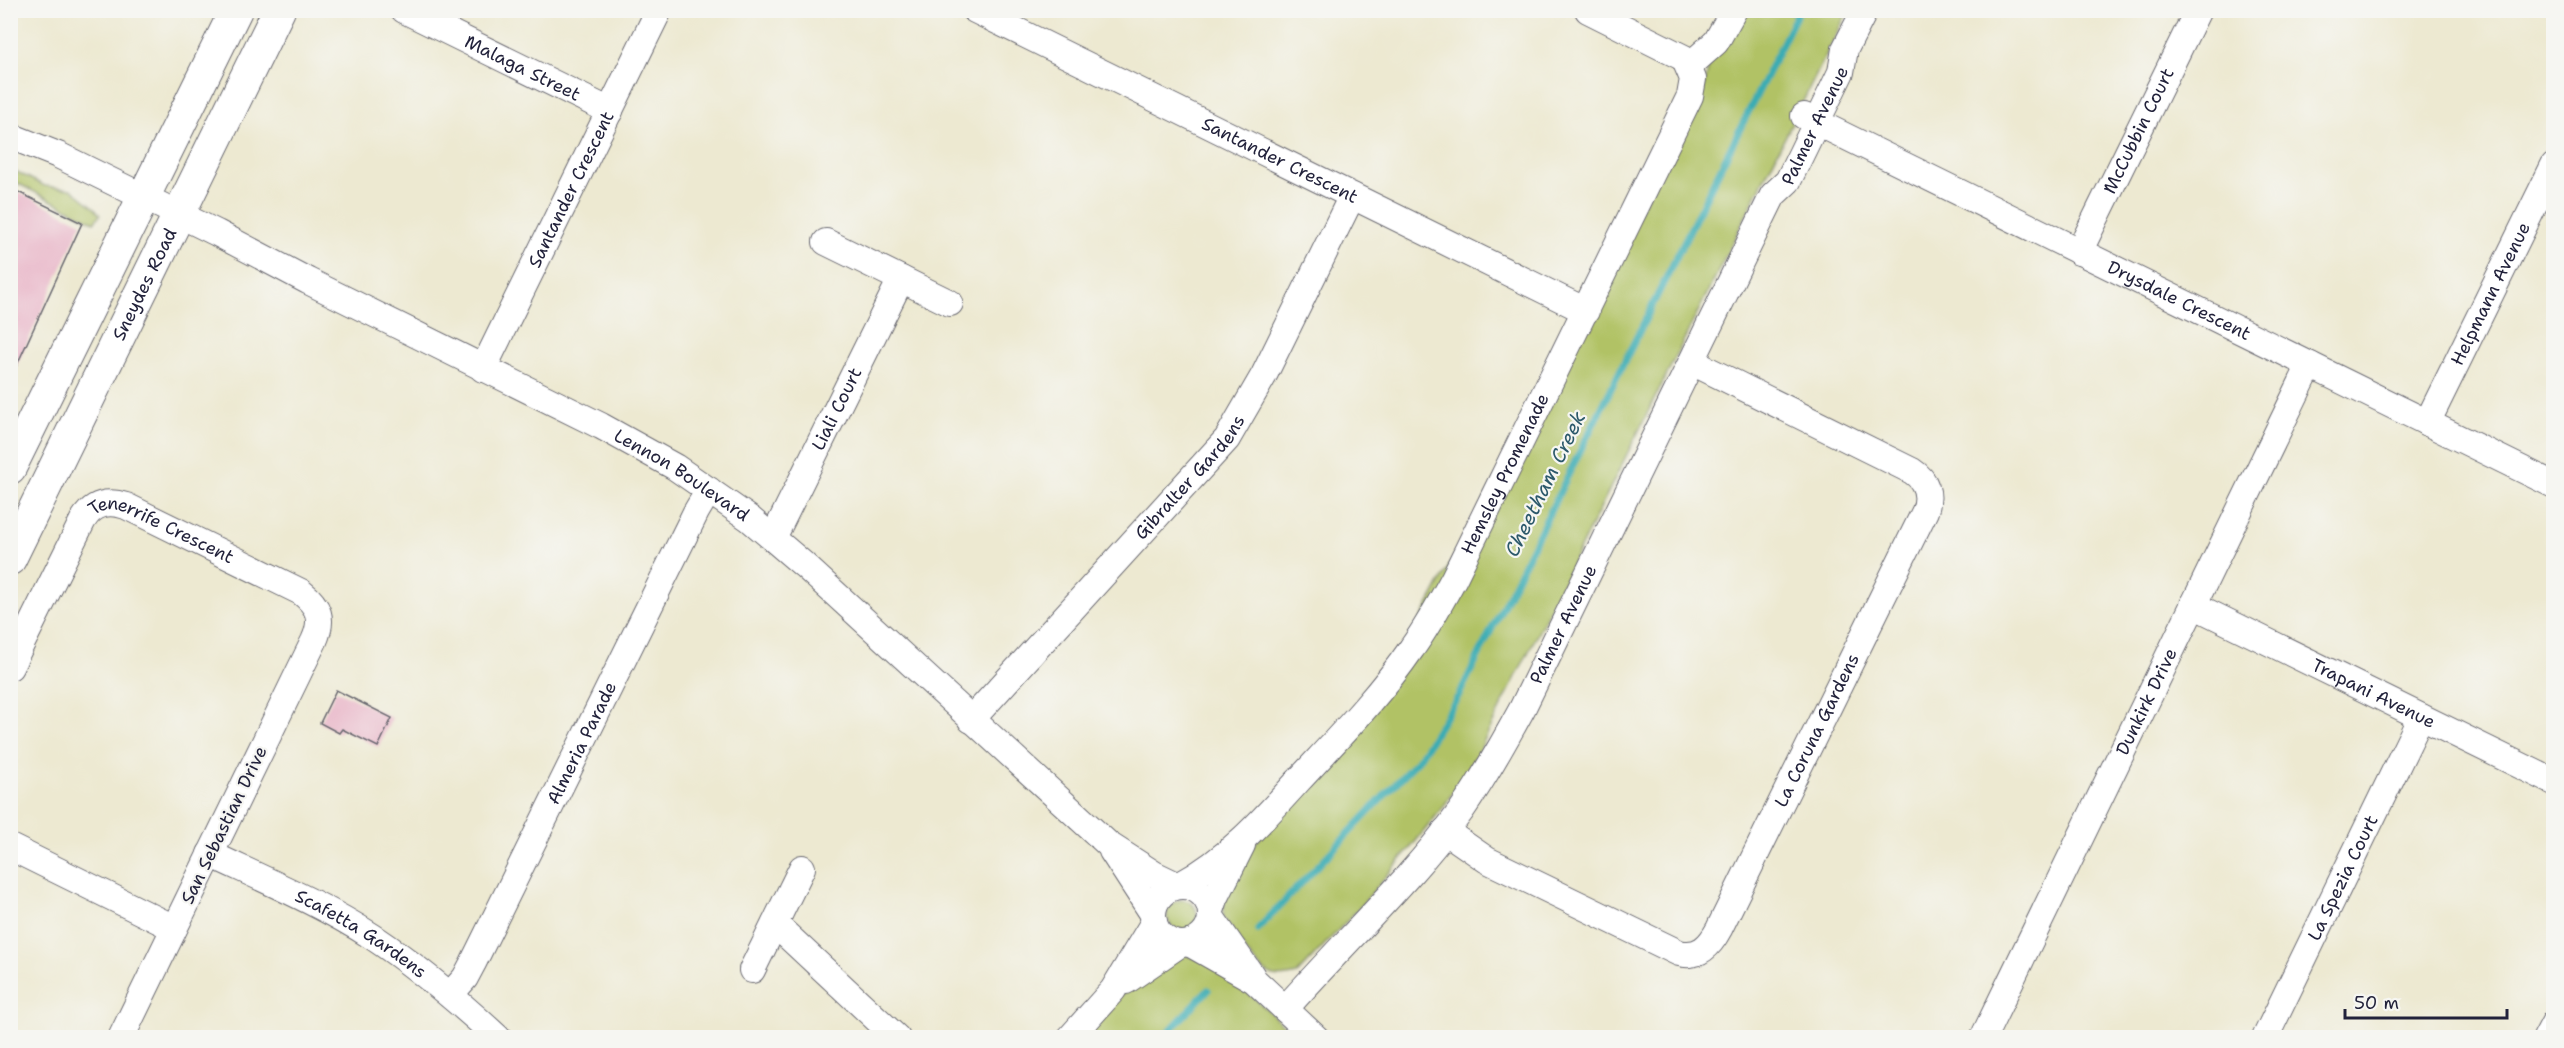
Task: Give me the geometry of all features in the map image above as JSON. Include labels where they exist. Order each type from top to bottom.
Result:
[{"type":"main road","points":[[10,468],[236,10]]},
{"type":"main road","name":"Sneydes Road","points":[[10,559],[279,10]]},
{"type":"street","name":"Malaga Street","points":[[404,10],[610,111]]},
{"type":"street","name":"Santander Crescent","points":[[483,369],[659,10]]},
{"type":"street","name":"Santander Crescent","points":[[975,10],[1586,311]]},
{"type":"street","points":[[1588,10],[1678,54],[1689,66],[1716,42],[1734,10]]},
{"type":"street","name":"Palmer Avenue","points":[[1285,1009],[1445,831],[1485,776],[1503,744],[1773,195],[1774,180],[1810,120],[1829,65],[1845,49],[1865,10]]},
{"type":"street","name":"McCubbin Court","points":[[2079,252],[2198,10]]},
{"type":"street","name":"Hemsley Promenade","points":[[1180,886],[1207,869],[1245,839],[1361,711],[1412,649],[1454,578],[1690,96],[1694,79],[1689,66]]},
{"type":"street","name":"Drysdale Crescent","points":[[1810,120],[2553,485]]},
{"type":"street","name":"Lennon Boulevard","points":[[10,135],[58,155],[178,214],[637,445],[709,490],[773,538],[1109,845],[1154,874],[1180,886]]},
{"type":"street","name":"Helpmann Avenue","points":[[2427,423],[2553,165]]},
{"type":"street","name":"Gibralter Gardens","points":[[971,720],[1227,439],[1264,375],[1352,195]]},
{"type":"street","points":[[826,242],[950,303]]},
{"type":"street","name":"Liali Court","points":[[773,538],[901,279]]},
{"type":"street","name":"La Coruna Gardens","points":[[1445,831],[1487,860],[1679,953],[1694,954],[1703,950],[1719,929],[1925,511],[1928,495],[1921,478],[1912,471],[1692,362]]},
{"type":"street","name":"Dunkirk Drive","points":[[1983,1038],[2310,366]]},
{"type":"street","name":"Almeria Parade","points":[[450,995],[465,978],[473,963],[696,512],[709,490]]},
{"type":"street","name":"Tenerrife Crescent","points":[[10,667],[83,520],[89,511],[106,503],[126,506],[301,592],[313,601],[319,612]]},
{"type":"street","name":"Trapani Avenue","points":[[2193,605],[2553,782]]},
{"type":"street","name":"San Sebastian Drive","points":[[121,1038],[314,641],[320,624],[319,612]]},
{"type":"street","name":"La Spezia Court","points":[[2265,1038],[2421,717]]},
{"type":"street","name":"Hemsley Promenade","points":[[1211,914],[1215,899],[1245,839]]},
{"type":"street","name":"Lennon Boulevard","points":[[1109,845],[1154,918]]},
{"type":"street","points":[[10,847],[174,928]]},
{"type":"street","name":"Scafetta Gardens","points":[[210,854],[346,921],[397,954],[450,995],[498,1038]]},
{"type":"street","points":[[752,970],[802,868]]},
{"type":"street","points":[[1113,990],[1154,918],[1160,896],[1170,888],[1180,886],[1194,888],[1202,893],[1209,902],[1211,914],[1254,980],[1316,1038]]},
{"type":"street","points":[[1070,1038],[1113,990],[1155,959],[1206,932],[1211,914]]},
{"type":"street","points":[[1154,918],[1157,930],[1166,938],[1184,943],[1254,980]]},
{"type":"street","points":[[775,924],[897,1038]]},
{"type":"street","points":[[2546,1038],[2553,1023]]},
{"type":"green space","points":[[1744,11],[1848,11],[1479,751],[1444,806],[1359,908],[1297,974],[1273,976],[1259,966],[1245,950],[1223,917],[1225,897],[1247,852],[1366,721],[1703,92],[1709,65]]},
{"type":"green space","points":[[11,169],[45,186],[71,189],[95,208],[100,215],[94,222],[11,180]]},
{"type":"green space","points":[[1182,900],[1193,904],[1197,915],[1193,926],[1182,930],[1171,926],[1167,915],[1171,904]]},
{"type":"green space","points":[[1183,955],[1197,958],[1227,976],[1258,1001],[1296,1037],[1081,1038],[1120,995]]},
{"type":"building","points":[[10,188],[82,223],[10,380]]},
{"type":"building","points":[[336,690],[392,718],[378,747],[342,729],[339,733],[320,723]]},
{"type":"waterway","name":"Cheetham Creek","points":[[1258,929],[1419,759],[1459,695],[1799,10]]},
{"type":"waterway","name":"Cheetham Creek","points":[[1163,1038],[1208,990]]}]
